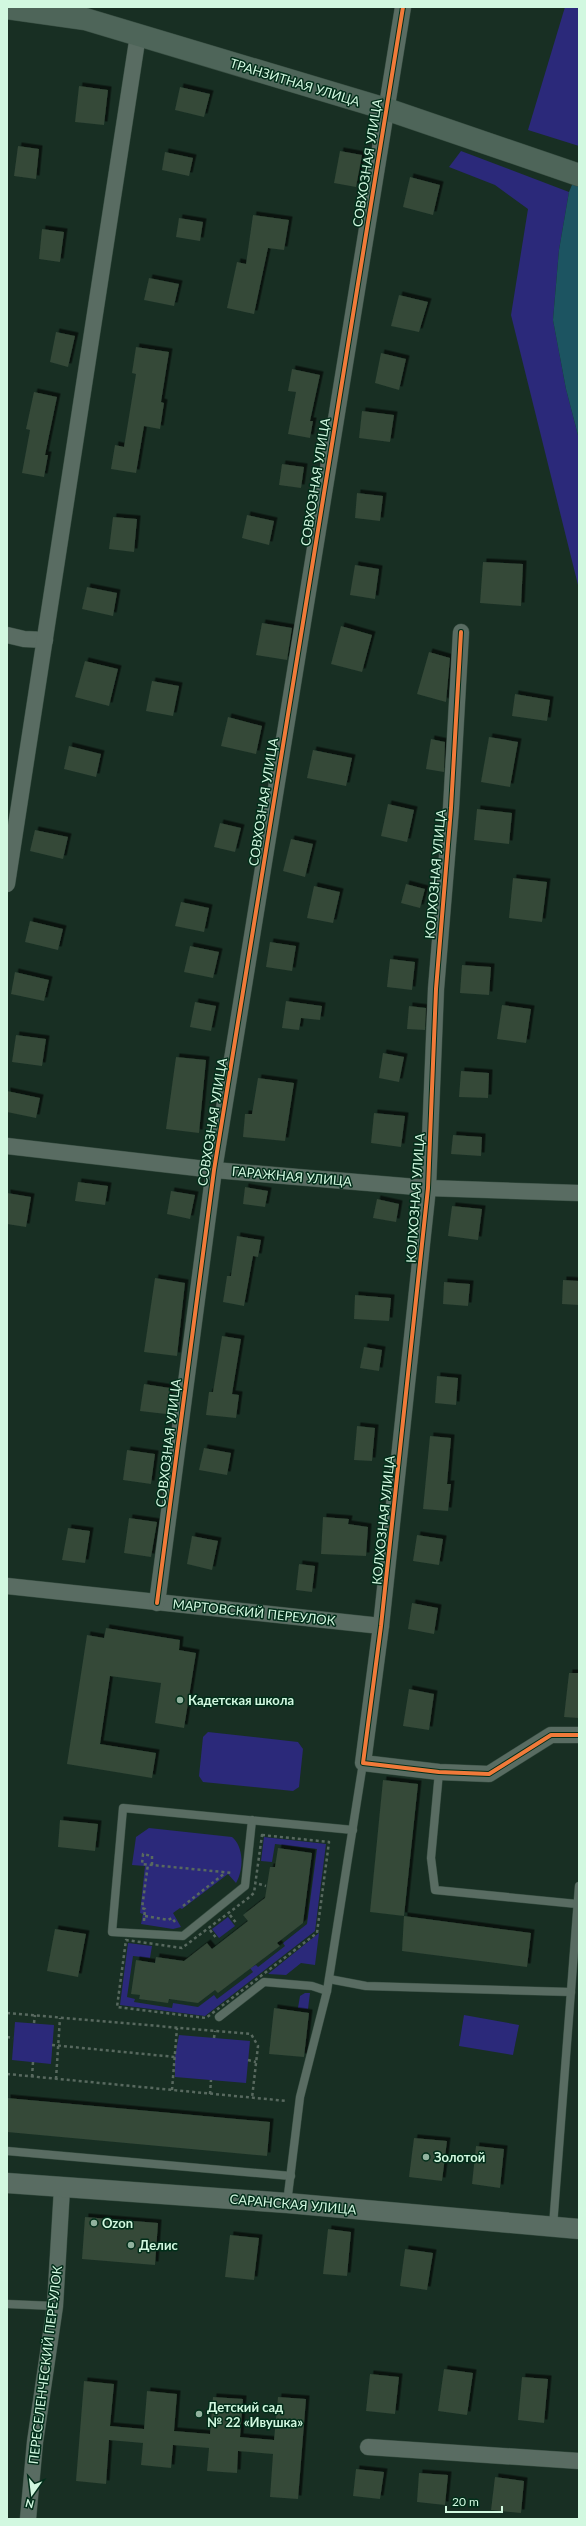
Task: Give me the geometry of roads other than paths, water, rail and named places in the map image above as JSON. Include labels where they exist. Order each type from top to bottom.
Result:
[{"type":"main road","name":"ТРАНЗИТНАЯ УЛИЦА","points":[[7,8],[86,13],[138,35],[386,109],[579,175]]},
{"type":"street","name":"СОВХОЗНАЯ УЛИЦА","points":[[158,1603],[214,1170],[403,7]]},
{"type":"street","points":[[7,884],[138,35]]},
{"type":"street","name":"КОЛХОЗНАЯ УЛИЦА","points":[[363,1762],[382,1626],[428,1188],[436,989],[451,808],[461,632]]},
{"type":"street","points":[[7,635],[24,640],[45,640]]},
{"type":"street","name":"ГАРАЖНАЯ УЛИЦА","points":[[7,1146],[214,1170],[428,1188],[579,1194]]},
{"type":"street","name":"МАРТОВСКИЙ ПЕРЕУЛОК","points":[[7,1586],[382,1626]]},
{"type":"street","points":[[363,1762],[439,1772],[489,1774],[551,1735],[579,1735]]},
{"type":"street","name":"САРАНСКАЯ УЛИЦА","points":[[7,2182],[62,2188],[287,2203],[579,2229]]},
{"type":"street","name":"ПЕРЕСЕЛЕНЧЕСКИЙ ПЕРЕУЛОК","points":[[28,2519],[35,2442],[55,2306],[62,2188]]},
{"type":"street","points":[[368,2447],[579,2460]]},
{"type":"lane","points":[[287,2203],[300,2102],[327,1990],[363,1762]]},
{"type":"lane","points":[[439,1772],[431,1858],[435,1890],[577,1904]]},
{"type":"lane","points":[[252,1820],[245,1886],[183,1936],[112,1932],[123,1808],[252,1820],[353,1830]]},
{"type":"lane","points":[[553,2227],[579,1886]]},
{"type":"lane","points":[[329,1979],[366,1986],[571,1992]]},
{"type":"lane","points":[[219,2018],[264,1982],[312,1986],[327,1990]]},
{"type":"lane","points":[[7,2151],[291,2176]]},
{"type":"lane","points":[[7,2304],[55,2306]]},
{"type":"water","points":[[579,168],[579,439],[566,389],[553,320],[559,250],[569,192]]},
{"type":"place","name":"Кадетская школа","points":[[180,1700]]},
{"type":"place","name":"Золотой","points":[[426,2157]]},
{"type":"place","name":"Ozon","points":[[94,2223]]},
{"type":"place","name":"Делис","points":[[131,2245]]},
{"type":"place","name":"Детский сад № 22 «Ивушка»","points":[[199,2414]]}]
